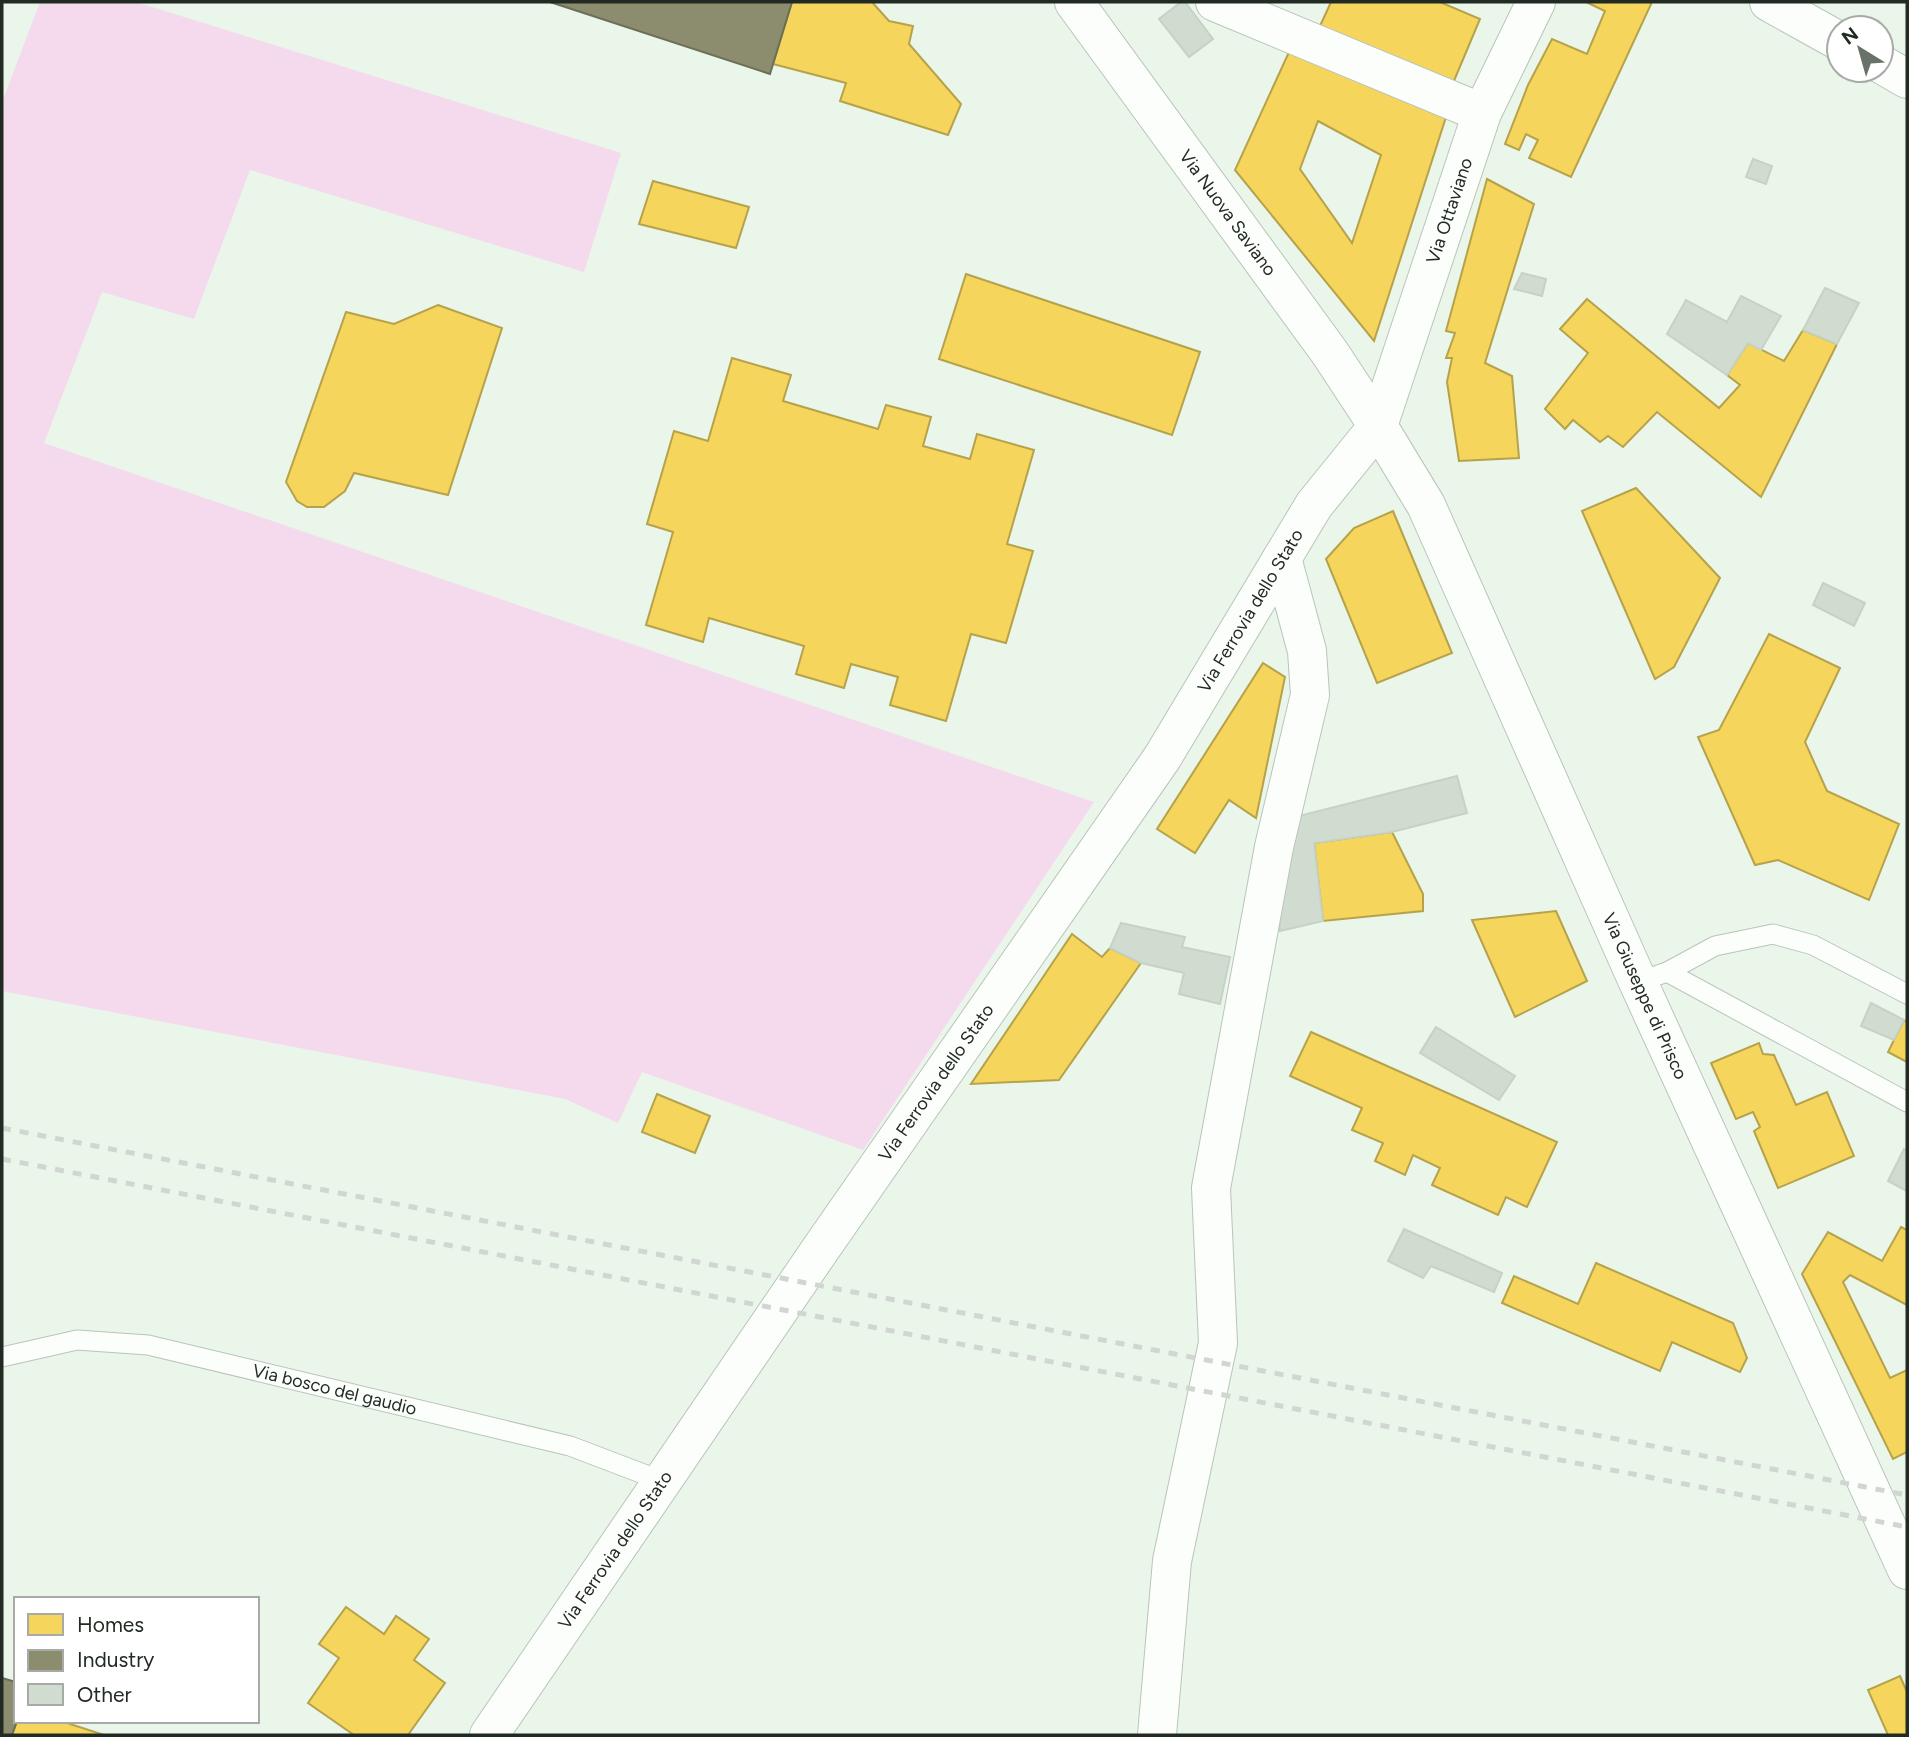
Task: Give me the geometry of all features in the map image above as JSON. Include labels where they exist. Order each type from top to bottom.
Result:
[{"type":"main road","name":"Via Nuova Saviano","points":[[1074,2],[1330,353],[1378,426]]},
{"type":"main road","points":[[1215,2],[1482,113]]},
{"type":"main road","name":"Via Ottaviano","points":[[1378,426],[1482,113],[1536,2]]},
{"type":"main road","points":[[1769,2],[1825,33]]},
{"type":"main road","name":"Via Ferrovia dello Stato","points":[[489,1735],[822,1247],[1162,758],[1314,505],[1378,426]]},
{"type":"main road","name":"Via Giuseppe di Prisco","points":[[1378,426],[1426,505],[1653,977],[1907,1570]]},
{"type":"main road","points":[[1157,1735],[1172,1561],[1218,1343],[1211,1188],[1275,848],[1310,695],[1307,651],[1282,558]]},
{"type":"lane","points":[[1653,977],[1715,946],[1773,934],[1813,945],[1907,994]]},
{"type":"lane","points":[[1653,977],[1907,1102]]},
{"type":"lane","name":"Via bosco del gaudio","points":[[2,1357],[77,1340],[148,1345],[570,1446],[662,1481]]},
{"type":"shaded area","points":[[40,2],[136,2],[621,153],[584,272],[250,170],[194,319],[102,292],[44,443],[1094,802],[863,1150],[642,1072],[618,1123],[565,1099],[2,991],[2,102]]},
{"type":"building: Homes","points":[[792,2],[872,2],[889,21],[913,26],[909,44],[961,104],[948,135],[840,101],[846,83],[773,64]]},
{"type":"building: Homes","points":[[1331,2],[1440,2],[1480,19],[1451,88],[1314,39]]},
{"type":"building: Homes","points":[[1586,2],[1652,2],[1571,177],[1529,158],[1538,140],[1526,134],[1519,150],[1505,144],[1528,85],[1552,39],[1587,54],[1605,11]]},
{"type":"building: Homes","points":[[1289,52],[1446,117],[1374,341],[1235,170]],"holes":[[[1318,121],[1381,155],[1352,243],[1300,169]]]},
{"type":"building: Homes","points":[[1487,179],[1534,204],[1485,363],[1512,376],[1519,458],[1459,461],[1447,382],[1452,358],[1446,358],[1455,333],[1446,331]]},
{"type":"building: Homes","points":[[653,181],[749,207],[736,248],[639,224]]},
{"type":"building: Homes","points":[[966,274],[1200,352],[1172,435],[939,359]]},
{"type":"building: Homes","points":[[1587,299],[1719,408],[1740,385],[1727,375],[1748,343],[1784,361],[1803,330],[1837,344],[1761,497],[1657,412],[1623,447],[1608,436],[1600,442],[1573,420],[1565,429],[1545,409],[1588,353],[1560,329]]},
{"type":"building: Homes","points":[[438,305],[502,328],[448,495],[354,473],[345,491],[324,507],[307,507],[297,501],[286,482],[346,312],[394,324]]},
{"type":"building: Homes","points":[[732,358],[791,375],[783,401],[878,429],[886,405],[931,417],[923,446],[970,459],[977,434],[1034,450],[1007,544],[1033,551],[1006,643],[971,634],[946,721],[890,705],[898,677],[851,664],[844,688],[796,674],[804,646],[709,618],[703,642],[646,625],[673,532],[647,524],[674,431],[708,441]]},
{"type":"building: Homes","points":[[1636,488],[1720,578],[1674,667],[1655,679],[1582,511]]},
{"type":"building: Homes","points":[[1393,511],[1452,653],[1377,683],[1326,559],[1354,528]]},
{"type":"building: Homes","points":[[1769,634],[1840,668],[1805,742],[1827,791],[1899,824],[1869,900],[1778,860],[1755,865],[1698,737],[1719,730]]},
{"type":"building: Homes","points":[[1263,663],[1285,677],[1256,818],[1229,800],[1195,853],[1157,829]]},
{"type":"building: Homes","points":[[1392,832],[1423,894],[1423,911],[1323,921],[1314,843]]},
{"type":"building: Homes","points":[[1556,911],[1587,981],[1515,1017],[1472,920]]},
{"type":"building: Homes","points":[[1072,934],[1102,957],[1110,948],[1141,963],[1059,1080],[971,1084]]},
{"type":"building: Homes","points":[[1904,1020],[1907,1022],[1907,1062],[1888,1052]]},
{"type":"building: Homes","points":[[1311,1032],[1557,1142],[1527,1207],[1506,1197],[1498,1215],[1432,1185],[1440,1168],[1413,1155],[1405,1175],[1375,1161],[1383,1143],[1352,1130],[1362,1108],[1290,1076]]},
{"type":"building: Homes","points":[[1759,1043],[1763,1054],[1774,1055],[1796,1105],[1827,1092],[1854,1156],[1778,1188],[1754,1131],[1760,1127],[1753,1112],[1736,1119],[1711,1063]]},
{"type":"building: Homes","points":[[657,1094],[710,1116],[695,1153],[642,1132]]},
{"type":"building: Homes","points":[[1901,1227],[1907,1230],[1907,1305],[1850,1275],[1843,1282],[1890,1378],[1907,1370],[1907,1452],[1893,1459],[1802,1274],[1828,1232],[1882,1261]]},
{"type":"building: Homes","points":[[1596,1263],[1733,1323],[1747,1358],[1740,1372],[1672,1342],[1660,1371],[1502,1303],[1514,1276],[1578,1304]]},
{"type":"building: Homes","points":[[346,1607],[384,1634],[396,1616],[429,1639],[414,1660],[445,1683],[408,1735],[354,1735],[308,1703],[339,1658],[319,1644]]},
{"type":"building: Homes","points":[[1900,1676],[1907,1692],[1907,1735],[1888,1735],[1868,1690]]},
{"type":"building: Homes","points":[[16,1723],[67,1723],[104,1735],[12,1735]]},
{"type":"building: Industry","points":[[550,2],[792,2],[770,74]]},
{"type":"building: Industry","points":[[2,1678],[14,1681],[14,1723],[16,1723],[12,1735],[2,1735]]},
{"type":"building: Other","points":[[1181,2],[1185,2],[1213,39],[1189,57],[1159,19]]},
{"type":"building: Other","points":[[1753,159],[1772,166],[1766,184],[1746,177]]},
{"type":"building: Other","points":[[1522,273],[1546,279],[1542,296],[1514,289]]},
{"type":"building: Other","points":[[1825,288],[1859,303],[1837,344],[1803,330]]},
{"type":"building: Other","points":[[1741,296],[1781,316],[1761,350],[1748,343],[1727,375],[1667,334],[1686,300],[1727,322]]},
{"type":"building: Other","points":[[1823,583],[1865,603],[1854,626],[1813,605]]},
{"type":"building: Other","points":[[1457,776],[1467,813],[1392,832],[1314,843],[1323,921],[1280,931],[1277,883],[1291,818]]},
{"type":"building: Other","points":[[1121,923],[1185,937],[1182,947],[1230,957],[1220,1004],[1179,994],[1184,973],[1141,963],[1110,948]]},
{"type":"building: Other","points":[[1871,1003],[1904,1020],[1894,1040],[1861,1026]]},
{"type":"building: Other","points":[[1436,1027],[1515,1076],[1499,1100],[1420,1053]]},
{"type":"building: Other","points":[[1904,1149],[1907,1151],[1907,1191],[1888,1181]]},
{"type":"building: Other","points":[[1404,1229],[1502,1273],[1494,1292],[1431,1266],[1423,1278],[1388,1261]]},
{"type":"railway","points":[[2,1128],[1907,1495]]},
{"type":"railway","points":[[2,1159],[1907,1527]]}]
